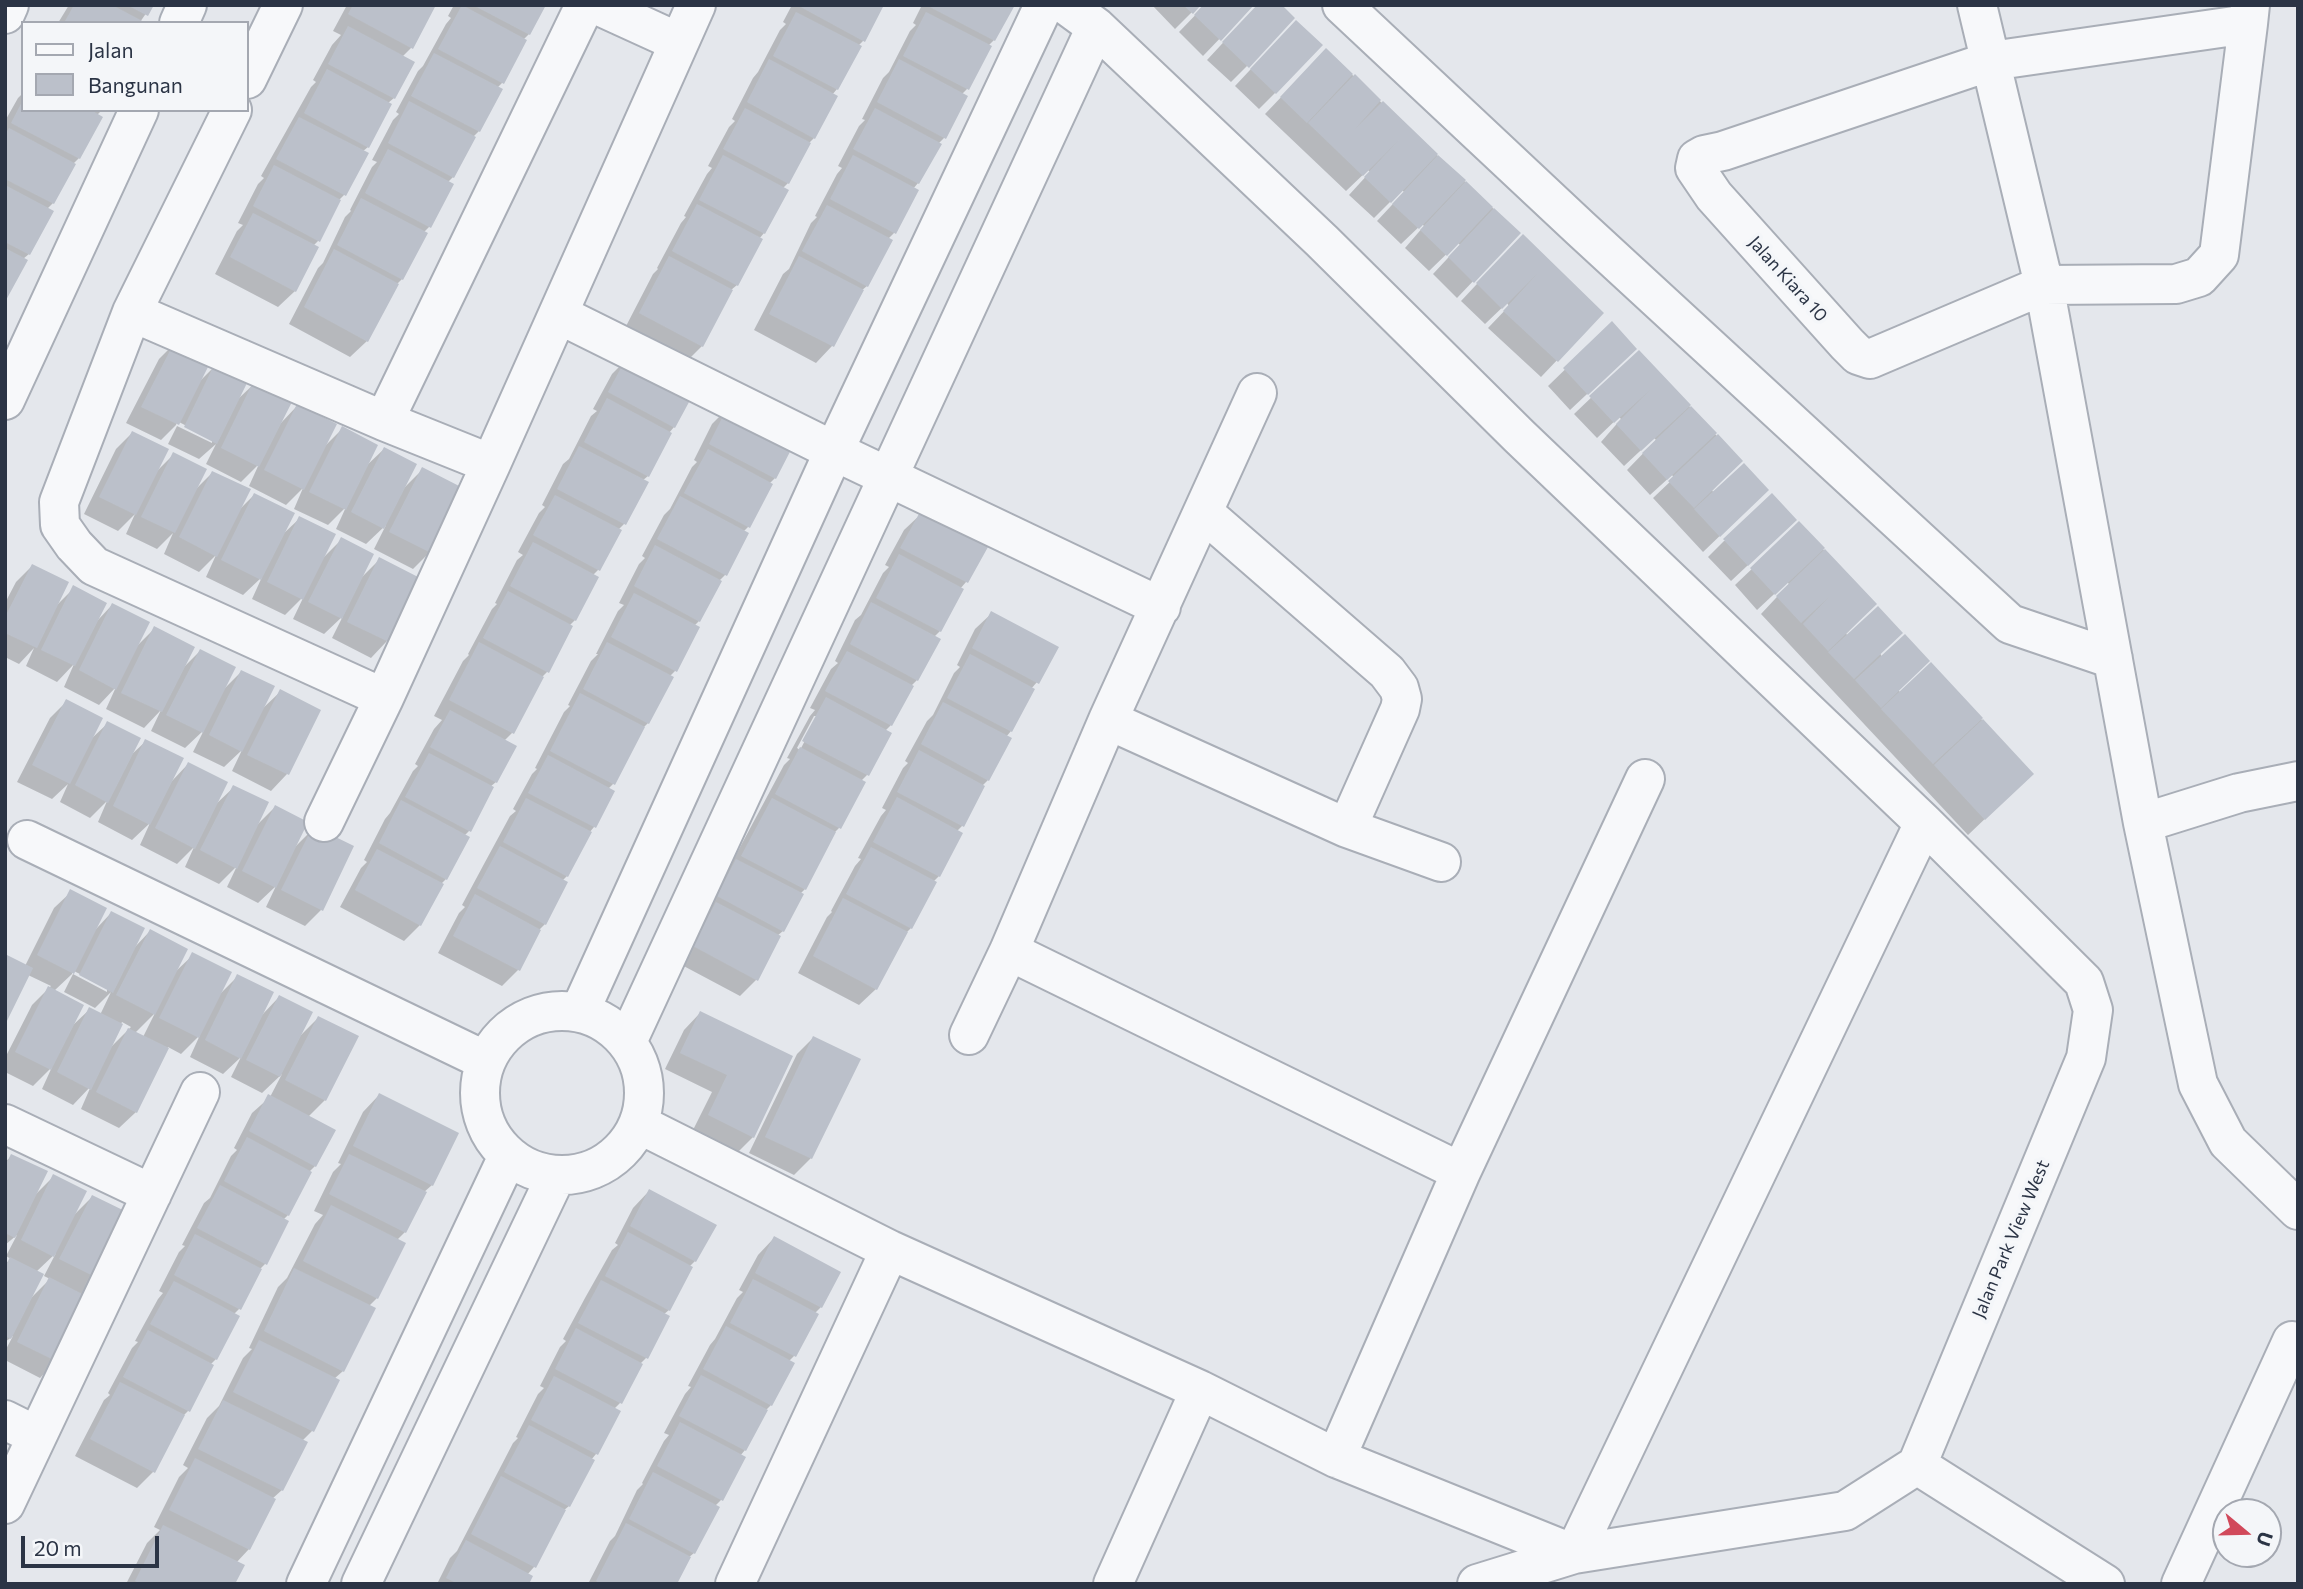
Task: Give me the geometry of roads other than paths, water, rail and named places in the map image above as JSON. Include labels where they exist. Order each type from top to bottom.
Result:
[{"type":"street","points":[[5,14],[9,5]]},
{"type":"street","points":[[180,21],[187,5]]},
{"type":"street","points":[[248,77],[283,5]]},
{"type":"street","points":[[384,421],[585,5]]},
{"type":"street","points":[[597,5],[678,43]]},
{"type":"street","points":[[324,822],[491,464],[696,5]]},
{"type":"street","points":[[580,1011],[834,450],[1044,5]]},
{"type":"street","points":[[1342,5],[1590,238],[2010,624],[2113,659]]},
{"type":"street","points":[[1977,5],[2044,285],[2143,823],[2198,1084],[2228,1142],[2298,1210]]},
{"type":"street","name":"Jalan Kiara 10","points":[[2249,15],[2220,254],[2200,277],[2176,284],[2044,285],[1870,359],[1858,355],[1714,196],[1695,168],[1697,159],[1991,61],[2249,15]]},
{"type":"street","points":[[627,1042],[888,475],[1081,16],[1322,241],[1519,436],[1924,823],[1574,1555]]},
{"type":"street","points":[[5,400],[138,112]]},
{"type":"street","points":[[231,112],[132,312],[59,502],[60,525],[94,566],[384,698]]},
{"type":"street","points":[[132,312],[384,421],[491,464]]},
{"type":"street","points":[[558,314],[1161,607]]},
{"type":"street","points":[[969,1035],[1009,951],[1108,720],[1257,393]]},
{"type":"street","points":[[1204,513],[1387,671],[1399,688],[1402,699],[1400,709],[1347,828]]},
{"type":"street","points":[[1108,720],[1347,828],[1441,862]]},
{"type":"street","points":[[1336,1458],[1461,1172],[1644,779]]},
{"type":"street","points":[[2143,823],[2239,793],[2298,781]]},
{"type":"street","name":"Jalan Park View West","points":[[1917,1465],[2086,1058],[2094,1010],[2084,982],[1924,823]]},
{"type":"street","points":[[27,840],[486,1061]]},
{"type":"street","points":[[1009,951],[1461,1172]]},
{"type":"street","points":[[552,1010],[580,1011],[607,1023],[627,1042],[641,1068],[645,1096],[639,1124],[625,1146],[606,1164],[581,1174],[556,1176],[530,1170],[508,1156],[491,1136],[481,1112],[480,1086],[486,1061],[501,1036],[524,1018],[552,1010]]},
{"type":"street","points":[[5,1504],[21,1428],[152,1194],[200,1092]]},
{"type":"street","points":[[5,1124],[152,1194]]},
{"type":"street","points":[[639,1124],[890,1250],[1200,1390],[1336,1458],[1574,1555]]},
{"type":"street","points":[[306,1584],[508,1156]]},
{"type":"street","points":[[361,1584],[556,1176]]},
{"type":"street","points":[[735,1584],[890,1250]]},
{"type":"street","points":[[2181,1584],[2292,1341]]},
{"type":"street","points":[[1113,1584],[1200,1390]]},
{"type":"street","points":[[1477,1584],[1574,1555],[1845,1511],[1917,1465],[2105,1584]]}]
